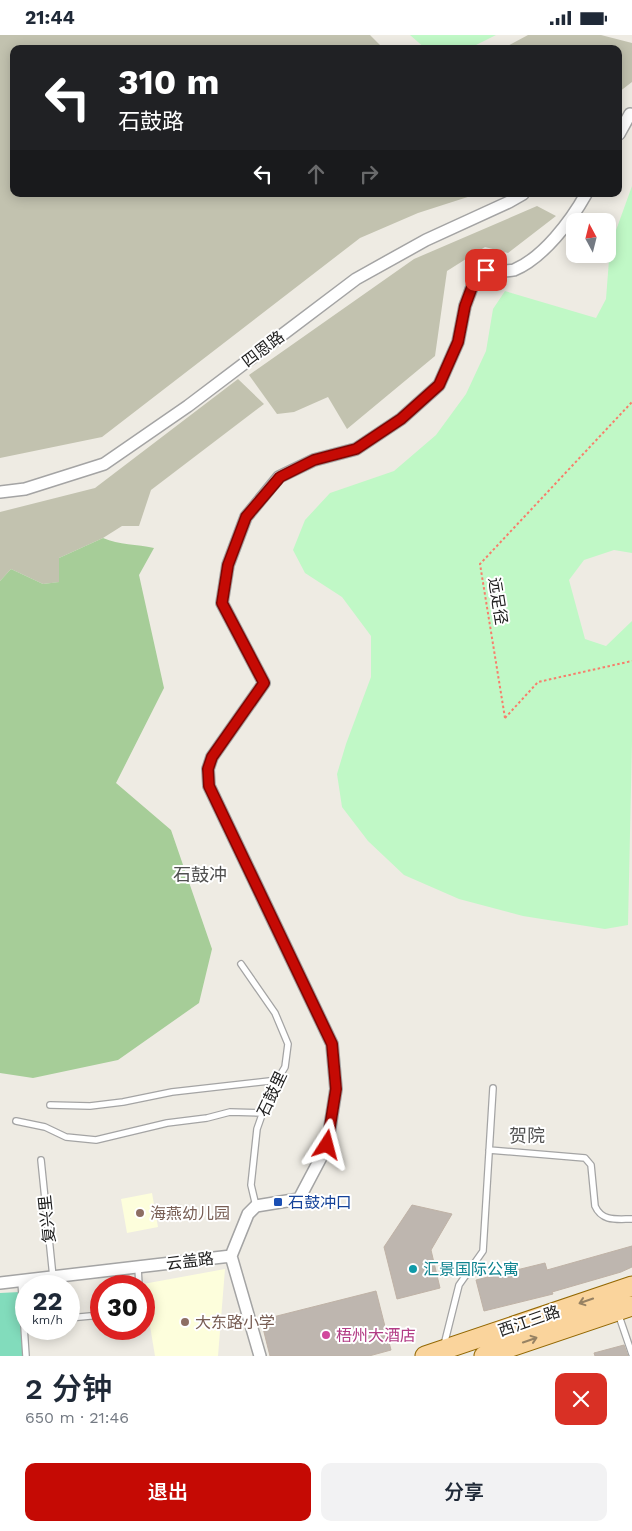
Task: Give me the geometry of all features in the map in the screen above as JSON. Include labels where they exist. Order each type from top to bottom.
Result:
[{"type":"main road","name":"西江三路","points":[[425,1356],[632,1286]]},
{"type":"main road","name":"西江三路","points":[[484,1356],[625,1308]]},
{"type":"street","points":[[622,129],[631,113]]},
{"type":"street","name":"四恩路","points":[[0,492],[25,489],[104,464],[188,406],[356,279],[426,240],[518,197]]},
{"type":"street","points":[[260,1356],[230,1256],[248,1214],[256,1206],[299,1199],[327,1145],[336,1089],[332,1044],[209,786],[208,769],[212,757],[264,683],[222,603],[228,565],[246,517],[280,477],[314,460],[356,449],[401,419],[439,385],[458,342],[465,306],[475,279],[486,270],[512,271],[540,254],[584,197]]},
{"type":"street","name":"云盖路","points":[[70,1275],[230,1256]]},
{"type":"street","name":"云盖路","points":[[0,1283],[15,1282]]},
{"type":"lane","name":"石鼓里","points":[[241,964],[275,1013],[288,1044],[286,1067],[262,1113],[257,1129],[251,1185],[256,1206]]},
{"type":"lane","points":[[50,1105],[90,1106],[123,1102],[172,1091],[278,1080]]},
{"type":"lane","points":[[443,1350],[459,1285],[483,1251],[494,1088]]},
{"type":"lane","points":[[16,1121],[45,1127],[66,1137],[96,1140],[167,1123],[207,1118],[230,1112],[262,1113]]},
{"type":"lane","points":[[489,1151],[585,1158],[591,1165],[595,1206],[598,1212],[609,1219],[632,1219]]},
{"type":"lane","name":"复兴里","points":[[41,1160],[53,1275]]},
{"type":"lane","points":[[138,1267],[138,1275]]},
{"type":"lane","points":[[625,1308],[632,1354]]},
{"type":"lane","points":[[26,1340],[26,1356]]},
{"type":"path","name":"远足径","points":[[632,403],[480,564],[506,718],[538,682],[632,661]]},
{"type":"shaded area","points":[[0,35],[370,35],[380,45],[10,45],[10,197],[468,197],[418,213],[360,238],[102,437],[0,458]]},
{"type":"shaded area","points":[[528,35],[601,35],[632,43],[632,82],[622,90],[622,45],[509,45]]},
{"type":"shaded area","points":[[537,206],[556,216],[508,253],[485,247],[447,271],[435,356],[347,429],[328,397],[294,412],[277,414],[249,375],[414,259]]},
{"type":"shaded area","points":[[238,379],[264,404],[151,490],[139,526],[122,526],[103,538],[59,558],[60,582],[43,584],[11,569],[0,581],[0,512],[95,488]]},
{"type":"shaded area","name":"海燕幼儿园","points":[[152,1193],[158,1227],[127,1233],[121,1199]]},
{"type":"shaded area","name":"大东路小学","points":[[225,1269],[218,1356],[155,1356],[152,1340],[155,1340],[155,1282]]},
{"type":"green space","points":[[410,35],[496,35],[476,45],[421,45]]},
{"type":"green space","points":[[632,186],[632,553],[614,550],[584,560],[569,580],[585,639],[606,646],[632,621],[632,741],[628,925],[605,929],[523,916],[459,899],[404,875],[368,841],[342,807],[337,774],[371,677],[371,636],[342,597],[305,573],[293,550],[305,520],[330,493],[394,471],[436,435],[466,394],[486,351],[493,309],[505,291],[596,318],[606,299],[609,263],[616,263],[616,230]]},
{"type":"green space","points":[[103,538],[115,542],[154,548],[139,575],[164,688],[116,783],[171,830],[212,949],[199,1003],[118,1060],[33,1078],[0,1073],[0,581],[11,569],[43,584],[59,582],[59,558]]},
{"type":"green space","points":[[15,1292],[15,1340],[23,1340],[24,1356],[0,1356],[0,1293]]},
{"type":"building","name":"汇景国际公寓","points":[[412,1205],[452,1214],[431,1250],[440,1288],[397,1299],[384,1247]]},
{"type":"building","points":[[632,1246],[632,1267],[621,1272],[552,1292],[553,1294],[484,1311],[476,1280],[545,1263],[547,1270]]},
{"type":"building","name":"梧州大酒店","points":[[376,1291],[391,1350],[369,1356],[270,1356],[261,1320]]},
{"type":"building","points":[[624,1345],[628,1356],[595,1356],[594,1353]]},
{"type":"place","name":"石鼓冲口","points":[[278,1202]]},
{"type":"place","name":"海燕幼儿园","points":[[140,1213]]},
{"type":"place","name":"汇景国际公寓","points":[[413,1269]]},
{"type":"place","name":"大东路小学","points":[[185,1322]]},
{"type":"place","name":"梧州大酒店","points":[[326,1335]]},
{"type":"district","name":"石鼓冲","points":[[200,874]]},
{"type":"district","name":"贺院","points":[[527,1135]]},
{"type":"route","points":[[327,1145],[336,1089],[332,1044],[209,786],[208,769],[212,757],[264,683],[222,603],[228,565],[246,517],[280,477],[314,460],[356,449],[401,419],[439,385],[458,342],[465,306],[475,279],[486,270]]}]
